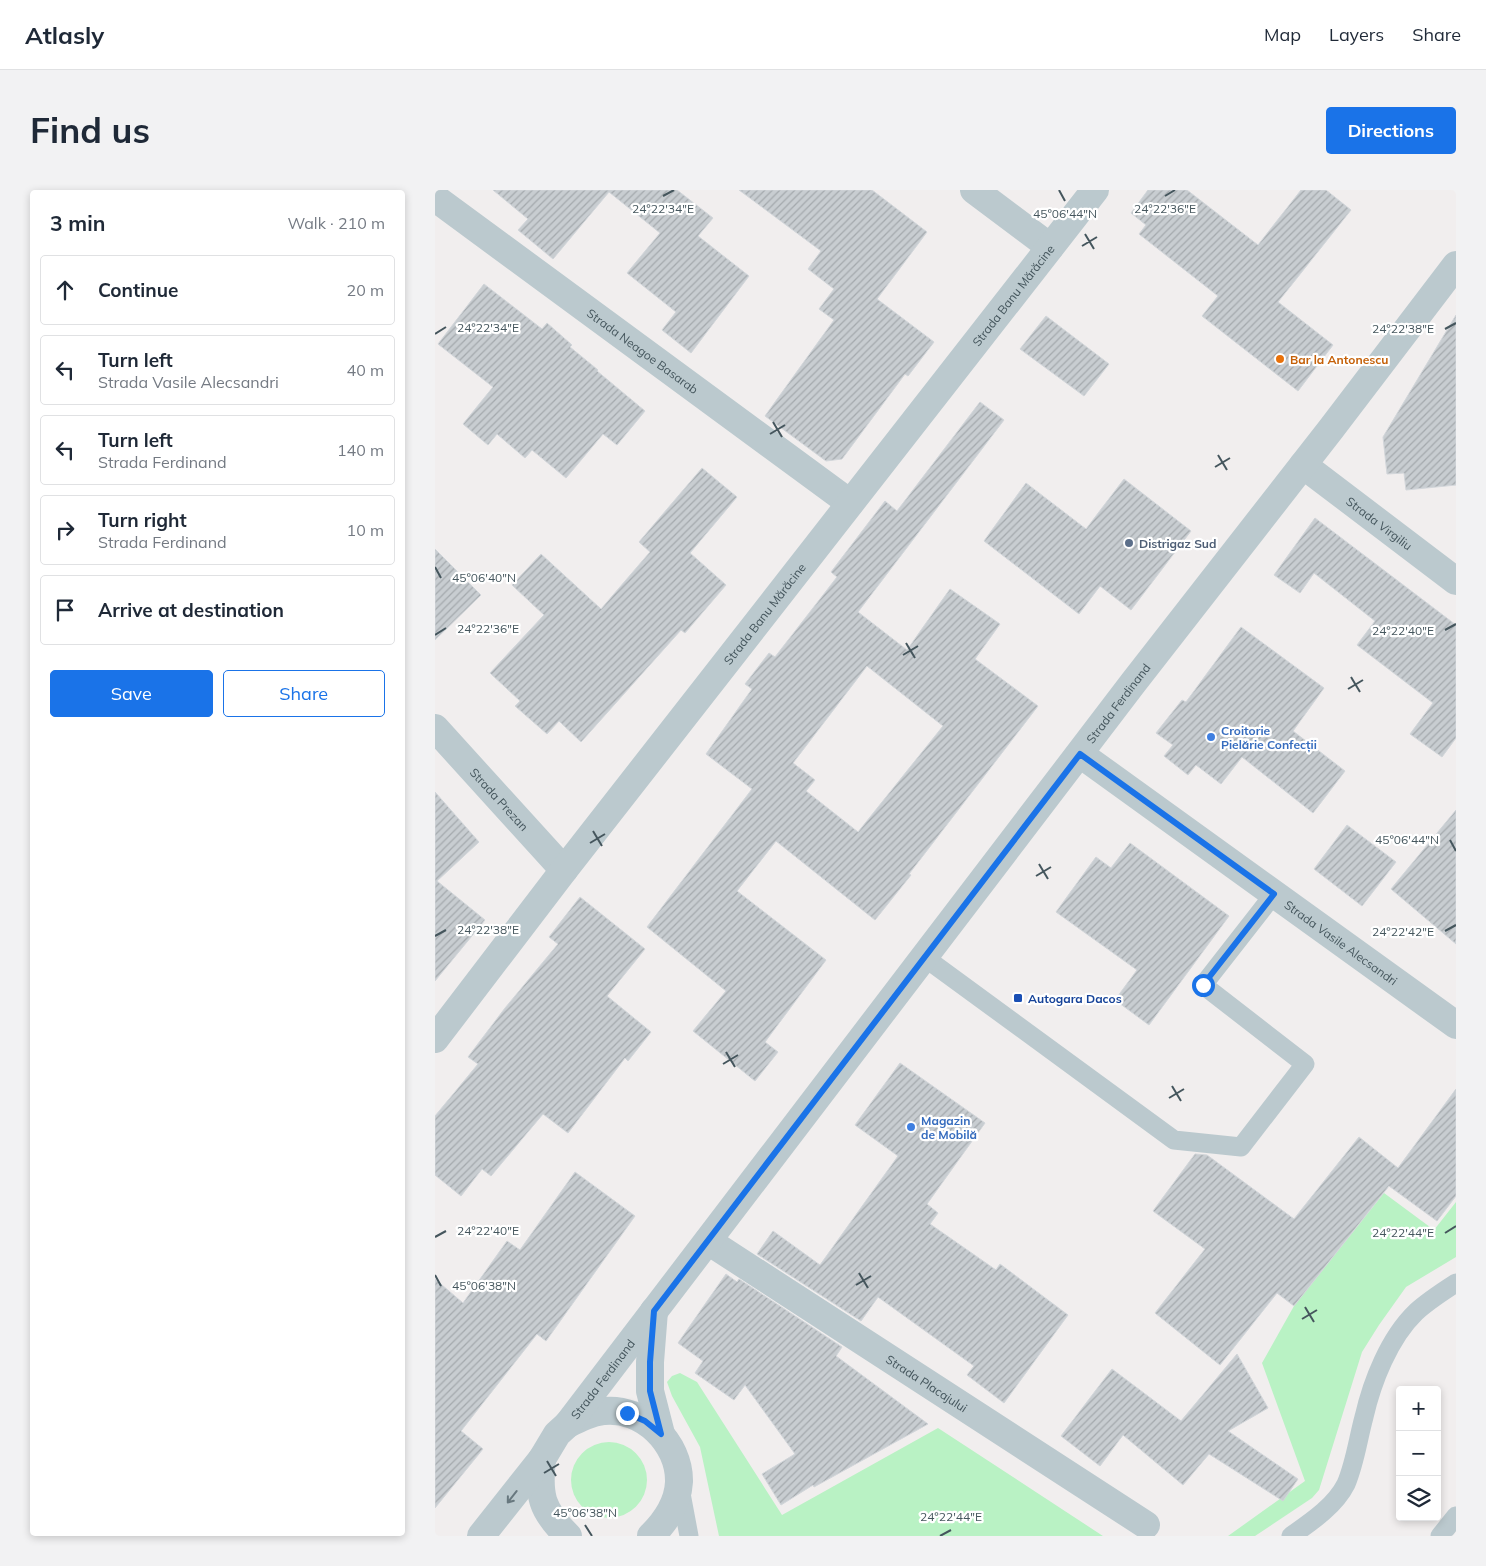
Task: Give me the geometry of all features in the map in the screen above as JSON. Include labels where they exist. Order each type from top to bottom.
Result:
[{"type":"street","points":[[974,190],[1050,247]]},
{"type":"street","name":"Strada Banu Mărăcine","points":[[435,1039],[564,870],[1095,190]]},
{"type":"street","name":"Strada Neagoe Basarab","points":[[435,198],[850,504]]},
{"type":"street","name":"Strada Ferdinand","points":[[481,1536],[543,1459],[557,1434],[568,1424],[1456,265]]},
{"type":"street","name":"Strada Virgiliu","points":[[1303,465],[1456,581]]},
{"type":"street","name":"Strada Prezan","points":[[435,728],[564,870]]},
{"type":"street","name":"Strada Vasile Alecsandri","points":[[1080,754],[1456,1025]]},
{"type":"street","name":"Strada Placajului","points":[[708,1240],[1146,1525]]},
{"type":"street","name":"Strada Ferdinand","points":[[654,1311],[650,1391],[661,1434]]},
{"type":"street","name":"Strada Ferdinand","points":[[568,1424],[586,1415],[606,1411],[627,1413],[645,1421],[661,1434],[671,1448],[677,1465],[679,1482],[675,1503],[665,1522],[651,1536]]},
{"type":"street","name":"Strada Ferdinand","points":[[543,1459],[539,1480],[543,1502],[553,1522],[568,1536]]},
{"type":"lane","points":[[924,957],[1174,1140],[1241,1147],[1305,1064],[1203,985],[1274,894]]},
{"type":"lane","points":[[1291,1536],[1309,1524],[1331,1505],[1345,1485],[1356,1454],[1364,1416],[1376,1376],[1394,1340],[1415,1314],[1437,1294],[1456,1283]]},
{"type":"lane","points":[[679,1482],[689,1536]]},
{"type":"lane","points":[[1441,1536],[1456,1516]]},
{"type":"green space","points":[[1384,1193],[1434,1230],[1456,1202],[1456,1257],[1406,1287],[1362,1352],[1319,1490],[1312,1498],[1255,1536],[1228,1536],[1305,1481],[1262,1363],[1294,1306]]},
{"type":"green space","points":[[680,1373],[697,1382],[782,1515],[938,1428],[1103,1536],[719,1536],[700,1447],[672,1396],[667,1382],[672,1376]]},
{"type":"green space","points":[[602,1442],[616,1442],[630,1448],[641,1459],[647,1473],[644,1495],[636,1507],[616,1518],[602,1518],[588,1512],[577,1501],[571,1487],[571,1473],[577,1459],[588,1448]]},
{"type":"building","points":[[493,190],[677,190],[713,218],[698,236],[749,276],[691,353],[662,330],[676,312],[627,273],[660,233],[609,192],[553,259],[518,230],[528,219]]},
{"type":"building","points":[[739,190],[872,190],[927,232],[877,299],[934,342],[908,376],[905,374],[842,459],[826,461],[765,416],[834,320],[819,309],[834,289],[808,269],[821,251]]},
{"type":"building","points":[[1148,190],[1187,190],[1258,245],[1301,190],[1326,190],[1351,210],[1278,302],[1333,345],[1298,391],[1202,316],[1218,296],[1139,234],[1146,225],[1131,213]]},
{"type":"building","points":[[484,284],[542,329],[547,323],[572,345],[570,347],[645,411],[617,445],[603,434],[566,478],[532,450],[525,458],[497,434],[488,445],[463,424],[493,387],[438,344]]},
{"type":"building","points":[[1456,315],[1456,485],[1406,490],[1404,473],[1387,474],[1383,437]]},
{"type":"building","points":[[1046,316],[1109,364],[1084,396],[1020,349]]},
{"type":"building","points":[[980,402],[1004,420],[858,612],[907,650],[950,589],[1000,624],[975,659],[1038,706],[875,920],[776,841],[737,891],[826,960],[765,1042],[778,1052],[755,1081],[693,1031],[726,991],[647,927],[752,789],[706,754],[752,689],[745,684],[769,653],[775,657],[837,577],[831,572],[885,501],[897,511]],"holes":[[[867,666],[943,726],[858,832],[806,791],[815,780],[793,763]]]},
{"type":"building","points":[[702,468],[737,497],[690,553],[726,585],[685,633],[681,630],[581,742],[559,721],[547,734],[515,706],[520,701],[490,673],[544,615],[512,585],[541,554],[601,609],[650,552],[639,542]]},
{"type":"building","points":[[1124,479],[1191,531],[1131,610],[1100,586],[1079,614],[984,541],[1026,483],[1086,529]]},
{"type":"building","points":[[1315,518],[1456,625],[1456,738],[1442,757],[1410,734],[1433,703],[1357,645],[1375,621],[1314,573],[1300,593],[1274,575]]},
{"type":"building","points":[[435,549],[481,595],[435,640]]},
{"type":"building","points":[[1241,627],[1324,688],[1293,731],[1345,771],[1313,813],[1242,757],[1221,784],[1196,765],[1188,775],[1164,756],[1173,745],[1156,733],[1182,700],[1186,702]]},
{"type":"building","points":[[435,792],[479,842],[437,881],[485,920],[435,981]]},
{"type":"building","points":[[1456,810],[1456,944],[1391,889]]},
{"type":"building","points":[[1347,825],[1396,862],[1362,906],[1314,869]]},
{"type":"building","points":[[1130,843],[1229,916],[1149,1025],[1115,1000],[1137,970],[1056,912],[1096,857],[1111,868]]},
{"type":"building","points":[[580,897],[645,949],[607,996],[651,1032],[628,1061],[625,1058],[568,1133],[543,1114],[491,1176],[482,1169],[461,1196],[435,1175],[435,1116],[478,1064],[468,1057],[505,1008],[558,944],[549,937]]},
{"type":"building","points":[[900,1063],[985,1123],[927,1204],[938,1213],[930,1224],[996,1270],[1000,1264],[1068,1315],[1004,1403],[967,1375],[974,1366],[878,1297],[861,1321],[757,1254],[773,1231],[820,1265],[898,1156],[855,1125]]},
{"type":"building","points":[[1456,1089],[1456,1196],[1437,1221],[1389,1186],[1294,1306],[1277,1293],[1220,1365],[1155,1313],[1205,1249],[1153,1211],[1195,1154],[1207,1155],[1294,1219],[1359,1137],[1398,1168]]},
{"type":"building","points":[[575,1172],[635,1216],[546,1341],[537,1334],[461,1431],[483,1449],[435,1508],[435,1279],[463,1303],[507,1241],[520,1250]]},
{"type":"building","points":[[726,1274],[737,1282],[739,1279],[842,1347],[836,1356],[928,1424],[814,1487],[813,1485],[781,1505],[762,1474],[795,1454],[745,1385],[734,1400],[695,1373],[703,1361],[678,1343]]},
{"type":"building","points":[[1237,1354],[1268,1408],[1228,1431],[1298,1479],[1283,1501],[1209,1454],[1183,1485],[1123,1435],[1100,1466],[1061,1436],[1112,1369],[1181,1421]]},
{"type":"place","name":"Bar la Antonescu","points":[[1280,359]]},
{"type":"place","name":"Distrigaz Sud","points":[[1129,543]]},
{"type":"place","name":"Croitorie Pielărie Confecții","points":[[1211,737]]},
{"type":"place","name":"Autogara Dacos","points":[[1018,998]]},
{"type":"place","name":"Magazin de Mobilă","points":[[911,1127]]},
{"type":"route","points":[[627,1413],[645,1421],[661,1434],[650,1391],[654,1311],[1080,754],[1274,894],[1203,985]]}]
